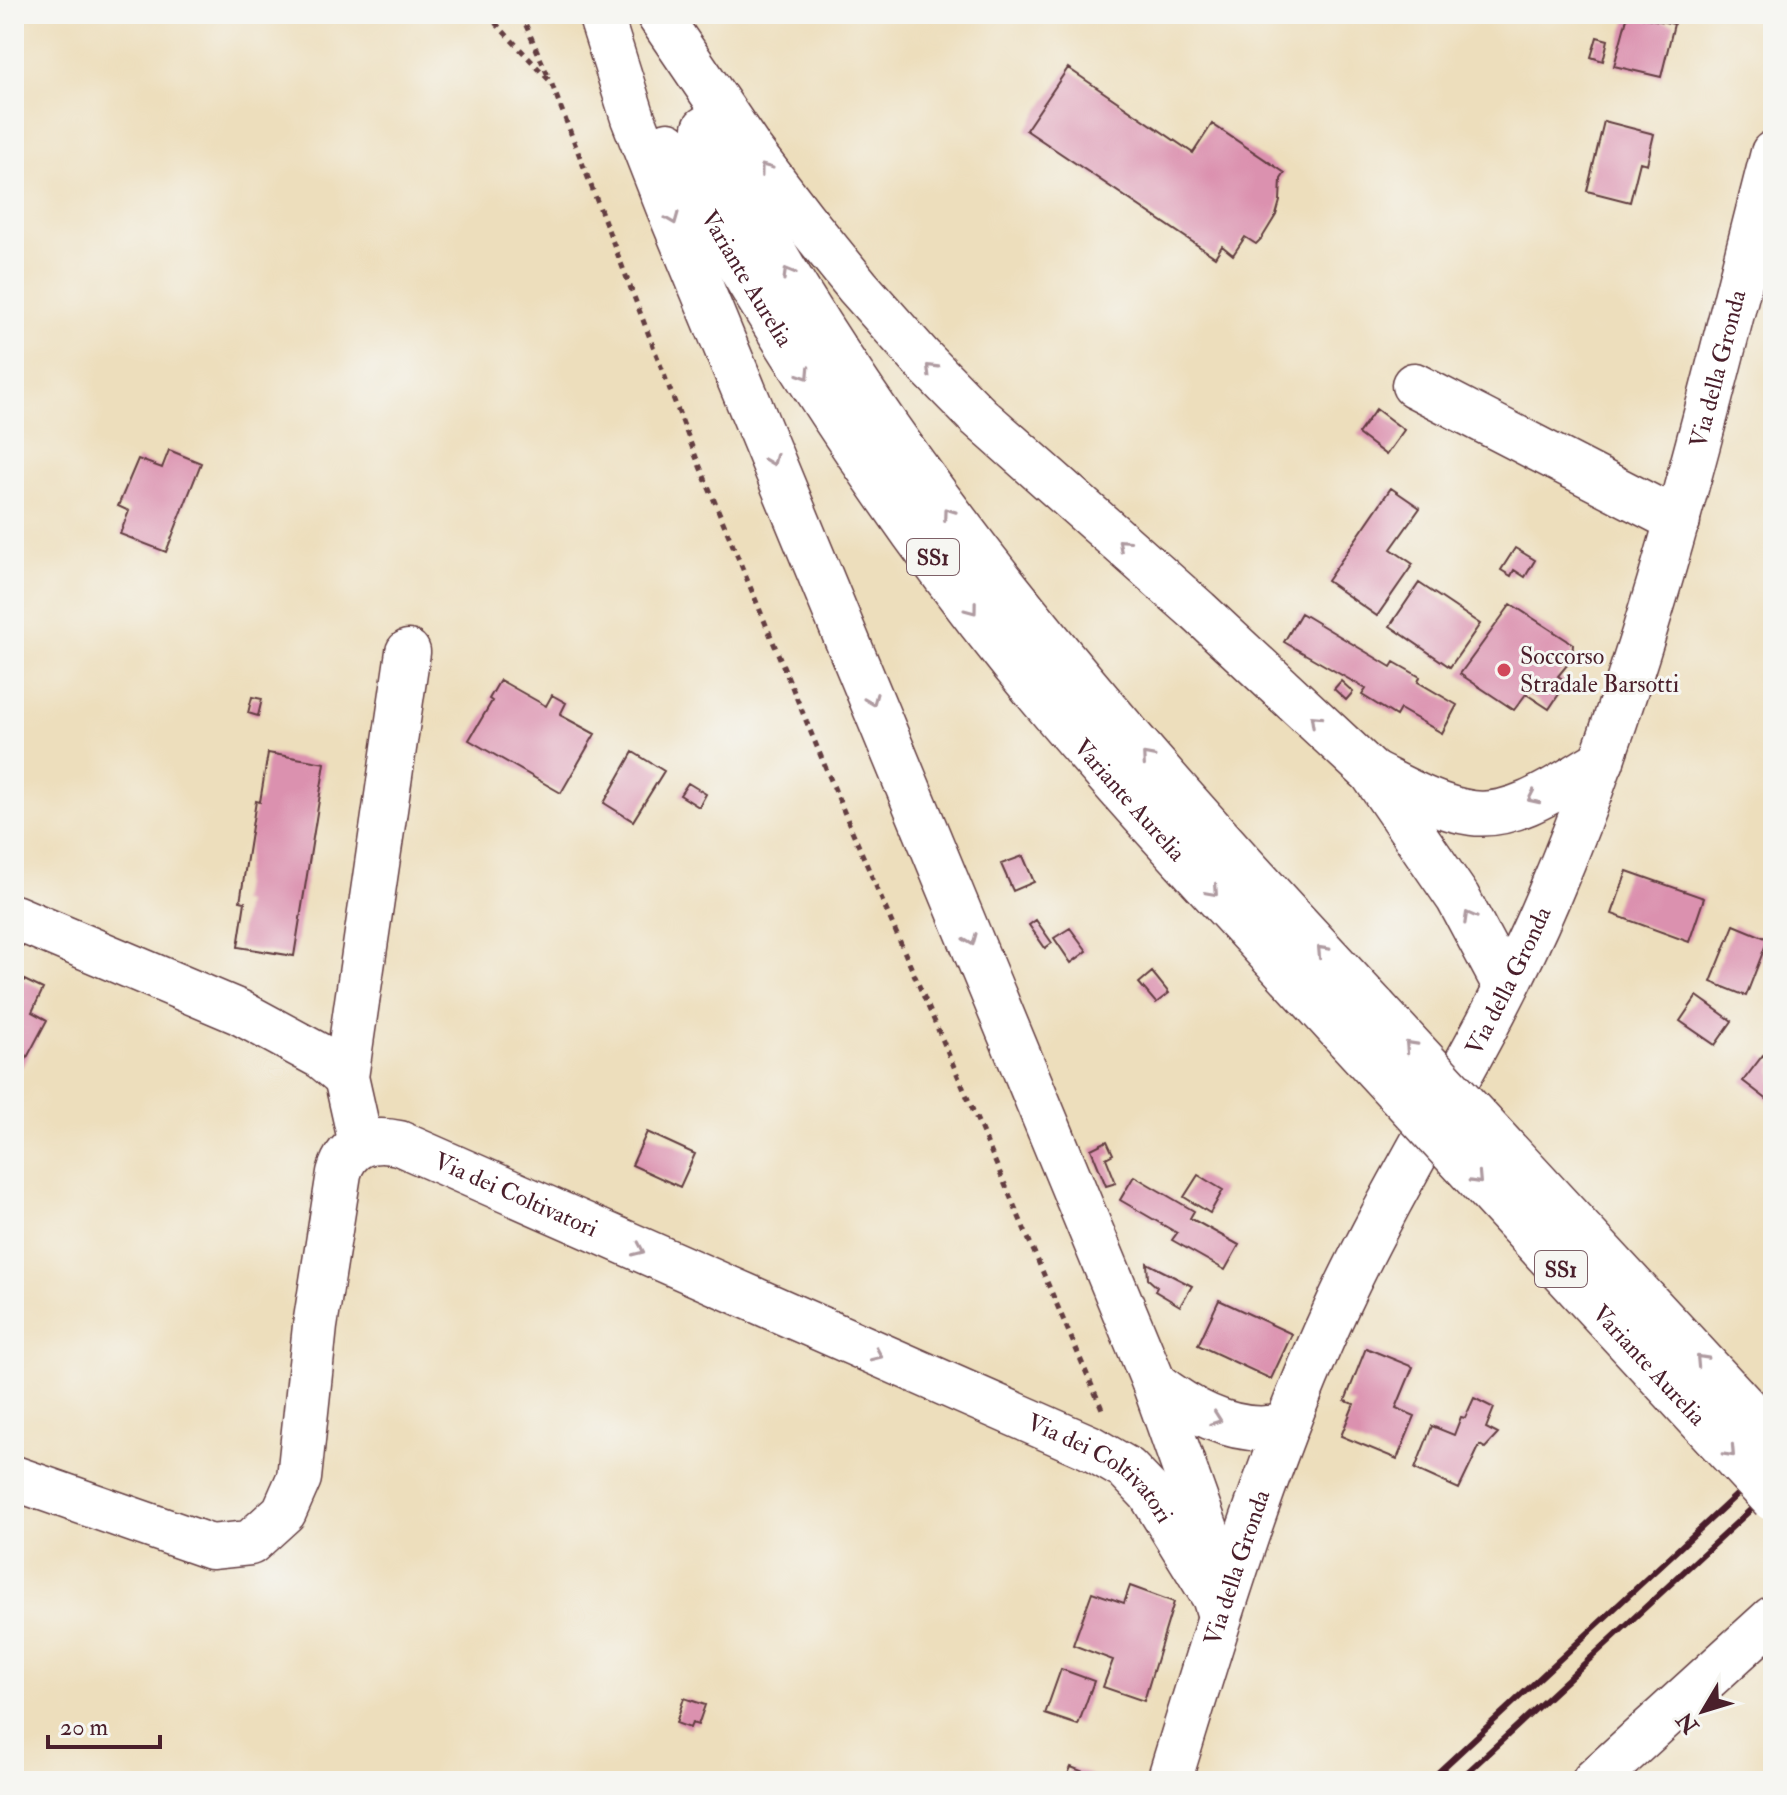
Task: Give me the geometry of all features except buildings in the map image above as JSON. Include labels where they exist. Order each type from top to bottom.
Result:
[{"type":"main road","name":"Variante Aurelia","points":[[601,14],[664,136],[736,264],[833,417],[877,482],[1023,674],[1124,793],[1362,1023],[1773,1438]]},
{"type":"main road","points":[[601,14],[633,118],[668,207],[1154,1383],[1221,1571],[1222,1606]]},
{"type":"main road","name":"Variante Aurelia","points":[[647,14],[712,141],[821,329],[903,451],[980,557],[1362,1023],[1773,1499]]},
{"type":"main road","points":[[658,14],[751,151],[803,219],[922,359],[978,416],[1198,611],[1372,773],[1458,898],[1505,986]]},
{"type":"main road","name":"Via della Gronda","points":[[1169,1781],[1222,1606],[1286,1425],[1339,1302],[1417,1148],[1465,1068],[1547,901],[1602,761],[1678,521],[1773,153]]},
{"type":"main road","points":[[1414,385],[1678,521]]},
{"type":"main road","points":[[14,1478],[211,1547],[250,1543],[284,1512],[299,1478],[315,1326],[339,1173],[347,1155],[361,1144],[346,1077],[408,652]]},
{"type":"main road","points":[[1372,773],[1443,805],[1472,813],[1492,813],[1534,798],[1602,761]]},
{"type":"main road","points":[[14,917],[239,1012],[322,1057],[346,1077]]},
{"type":"main road","name":"Via dei Coltivatori","points":[[361,1144],[378,1140],[399,1143],[1089,1447],[1127,1469],[1150,1493],[1222,1606]]},
{"type":"main road","points":[[1154,1383],[1177,1401],[1232,1425],[1270,1430],[1286,1425]]},
{"type":"main road","points":[[1594,1781],[1773,1618]]},
{"type":"path","points":[[487,14],[551,82]]},
{"type":"path","points":[[521,14],[551,82],[696,457],[850,826],[1127,1469]]},
{"type":"railway","points":[[1429,1781],[1773,1461]]},
{"type":"railway","points":[[1458,1781],[1773,1489]]},
{"type":"place","name":"Soccorso Stradale Barsotti","points":[[1504,670]]}]
